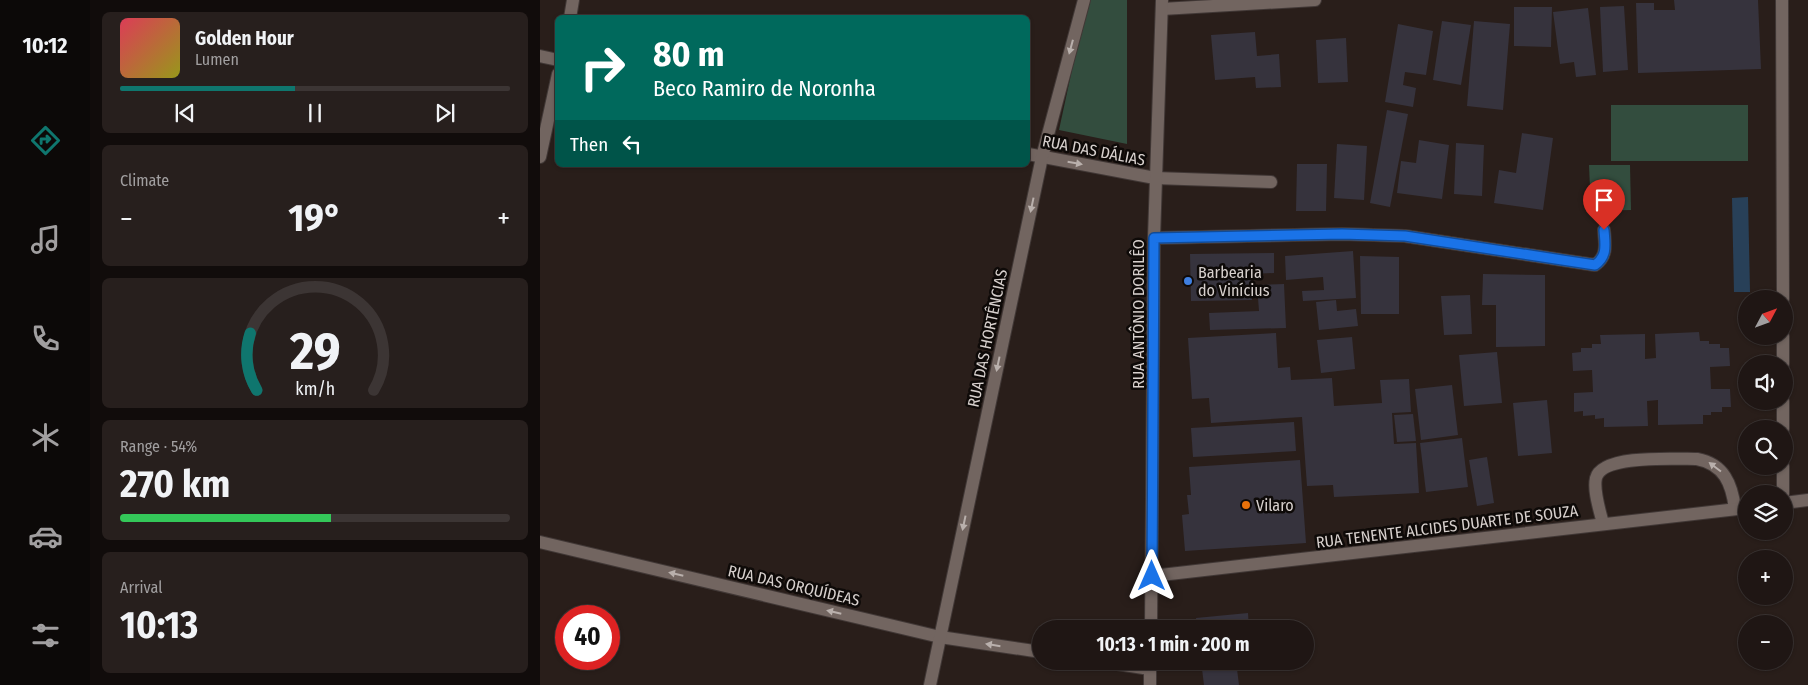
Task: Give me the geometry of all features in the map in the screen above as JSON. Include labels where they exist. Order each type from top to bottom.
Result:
[{"type":"street","points":[[570,15],[573,0]]},
{"type":"street","name":"RUA DAS HORTÊNCIAS","points":[[930,685],[1042,157],[1084,0]]},
{"type":"street","points":[[1162,5],[1314,0]]},
{"type":"street","points":[[1782,0],[1783,290]]},
{"type":"street","name":"RUA ANTÔNIO DORILÊO","points":[[1151,620],[1155,178],[1162,5]]},
{"type":"street","points":[[540,56],[555,59]]},
{"type":"street","points":[[540,156],[555,88]]},
{"type":"street","name":"RUA DAS DÁLIAS","points":[[1030,154],[1155,178],[1271,182]]},
{"type":"street","points":[[1154,238],[1342,234],[1405,236],[1595,265],[1601,261],[1604,255],[1604,230]]},
{"type":"street","points":[[1603,524],[1596,478],[1601,469],[1614,462],[1705,460],[1714,464],[1727,477],[1738,504]]},
{"type":"street","points":[[1793,502],[1808,500]]},
{"type":"street","name":"RUA TENENTE ALCIDES DUARTE DE SOUZA","points":[[1152,576],[1738,508]]},
{"type":"street","name":"RUA DAS ORQUÍDEAS","points":[[540,542],[940,637],[1032,651]]},
{"type":"street","points":[[1150,670],[1150,685]]},
{"type":"green space","points":[[1087,0],[1127,0],[1127,144],[1059,130]]},
{"type":"green space","points":[[1611,105],[1748,105],[1748,161],[1611,161]]},
{"type":"green space","points":[[1589,165],[1630,165],[1631,210],[1591,211]]},
{"type":"water","points":[[1748,197],[1750,290],[1738,290],[1738,292],[1734,292],[1732,198]]},
{"type":"building","points":[[1674,0],[1758,0],[1761,69],[1638,73],[1636,3],[1654,3],[1654,10],[1675,10]]},
{"type":"building","points":[[1624,6],[1628,70],[1603,72],[1600,7]]},
{"type":"building","points":[[1514,7],[1552,7],[1551,47],[1514,46]]},
{"type":"building","points":[[1588,8],[1596,75],[1576,77],[1574,62],[1560,64],[1553,12]]},
{"type":"building","points":[[1442,21],[1471,25],[1461,85],[1433,80]]},
{"type":"building","points":[[1474,21],[1510,24],[1503,110],[1467,106]]},
{"type":"building","points":[[1398,24],[1433,31],[1426,75],[1405,72],[1403,85],[1416,88],[1413,107],[1385,102]]},
{"type":"building","points":[[1255,32],[1257,56],[1279,54],[1281,87],[1256,88],[1255,77],[1215,80],[1211,35]]},
{"type":"building","points":[[1346,38],[1348,82],[1318,83],[1316,40]]},
{"type":"building","points":[[1387,110],[1408,114],[1390,207],[1370,203]]},
{"type":"building","points":[[1522,133],[1553,138],[1543,210],[1494,203],[1499,170],[1516,173]]},
{"type":"building","points":[[1419,140],[1449,145],[1442,199],[1397,193],[1401,161],[1416,163]]},
{"type":"building","points":[[1456,143],[1484,145],[1482,196],[1454,194]]},
{"type":"building","points":[[1337,144],[1367,146],[1364,200],[1334,198]]},
{"type":"building","points":[[1297,164],[1327,164],[1326,211],[1296,211]]},
{"type":"building","points":[[1353,251],[1356,298],[1303,301],[1302,291],[1324,290],[1323,277],[1286,280],[1285,256]]},
{"type":"building","points":[[1274,253],[1274,273],[1251,274],[1252,300],[1191,301],[1190,254]]},
{"type":"building","points":[[1360,256],[1399,257],[1399,314],[1361,314]]},
{"type":"building","points":[[1483,274],[1545,275],[1545,346],[1496,347],[1496,305],[1482,305]]},
{"type":"building","points":[[1284,284],[1286,328],[1210,330],[1209,313],[1259,311],[1257,285]]},
{"type":"building","points":[[1470,295],[1472,334],[1444,335],[1441,296]]},
{"type":"building","points":[[1336,300],[1337,311],[1356,309],[1358,326],[1319,330],[1316,302]]},
{"type":"building","points":[[1699,332],[1700,341],[1709,341],[1709,344],[1720,344],[1720,348],[1729,348],[1730,366],[1710,367],[1711,389],[1730,389],[1731,407],[1722,407],[1722,412],[1711,412],[1711,415],[1703,415],[1703,424],[1658,425],[1658,400],[1647,401],[1648,426],[1604,427],[1604,418],[1595,419],[1595,415],[1583,416],[1583,411],[1574,412],[1574,393],[1593,392],[1592,370],[1573,371],[1572,353],[1581,352],[1581,348],[1592,348],[1592,344],[1601,344],[1600,335],[1645,334],[1645,359],[1656,358],[1655,334]]},
{"type":"building","points":[[1276,333],[1278,368],[1290,367],[1291,380],[1332,378],[1334,406],[1382,403],[1380,380],[1409,379],[1411,412],[1392,413],[1394,444],[1416,443],[1419,493],[1334,497],[1333,485],[1307,486],[1302,417],[1211,423],[1209,398],[1192,399],[1188,338]]},
{"type":"building","points":[[1352,337],[1355,369],[1321,373],[1317,340]]},
{"type":"building","points":[[1497,352],[1502,403],[1464,406],[1459,355]]},
{"type":"building","points":[[1452,385],[1458,435],[1421,440],[1415,389]]},
{"type":"building","points":[[1547,400],[1552,453],[1518,456],[1513,403]]},
{"type":"building","points":[[1413,414],[1416,441],[1397,442],[1394,415]]},
{"type":"building","points":[[1294,422],[1296,451],[1193,457],[1191,428]]},
{"type":"building","points":[[1462,438],[1468,487],[1426,492],[1420,443]]},
{"type":"building","points":[[1487,457],[1494,503],[1477,506],[1469,460]]},
{"type":"building","name":"Vilaro","points":[[1300,460],[1306,543],[1185,551],[1182,515],[1189,514],[1187,495],[1191,495],[1189,467]]},
{"type":"building","points":[[1248,613],[1248,620],[1196,620],[1196,618]]},
{"type":"building","points":[[1202,670],[1237,670],[1239,685],[1204,685]]},
{"type":"place","name":"Barbearia do Vinícius","points":[[1188,281]]},
{"type":"place","name":"Vilaro","points":[[1246,505]]},
{"type":"route","points":[[1152,576],[1154,238],[1342,234],[1405,236],[1595,265],[1601,261],[1606,248],[1604,230]]}]
